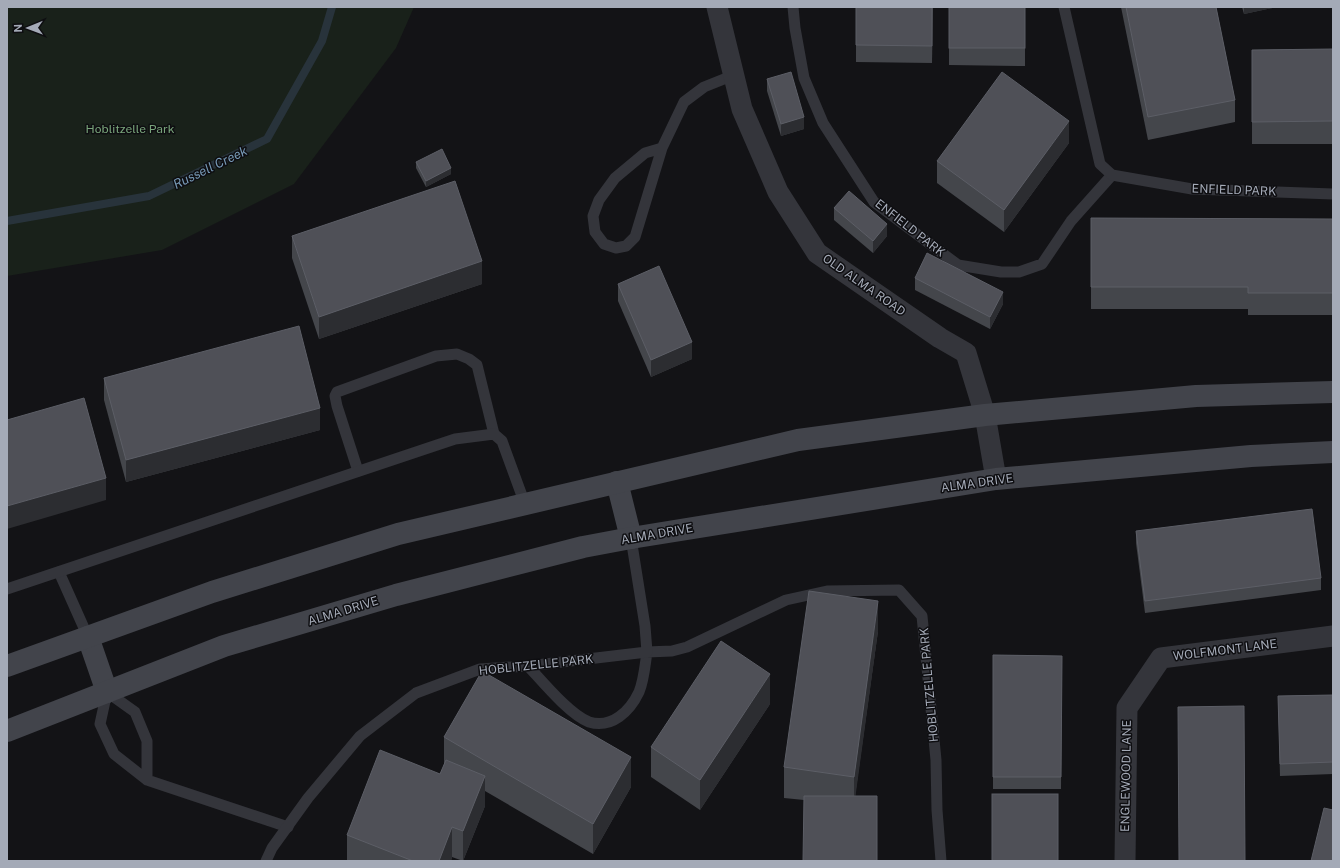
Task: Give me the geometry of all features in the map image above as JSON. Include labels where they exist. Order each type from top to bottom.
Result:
[{"type":"main road","points":[[7,666],[212,592],[398,534],[798,440],[985,416],[1196,396],[1333,392]]},
{"type":"main road","name":"ALMA DRIVE","points":[[7,731],[224,646],[396,595],[582,547],[996,479],[1251,456],[1333,452]]},
{"type":"main road","points":[[617,482],[631,538]]},
{"type":"main road","points":[[88,637],[107,692]]},
{"type":"street","name":"OLD ALMA ROAD","points":[[717,7],[742,109],[778,192],[817,252],[940,338],[966,353],[985,416],[996,479]]},
{"type":"street","name":"WOLFMONT LANE","points":[[1136,695],[1161,658],[1333,636]]},
{"type":"street","name":"ENGLEWOOD LANE","points":[[1125,861],[1127,708],[1136,695]]},
{"type":"lane","name":"ENFIELD PARK","points":[[793,7],[795,28],[804,78],[823,123],[874,202],[958,265],[1001,272],[1019,272],[1042,264],[1071,221],[1112,175],[1192,189],[1333,194]]},
{"type":"lane","points":[[1064,7],[1100,164],[1112,175]]},
{"type":"lane","points":[[662,148],[645,153],[614,178],[599,200],[594,216],[595,232],[604,244],[616,248],[626,246],[635,237],[662,148],[684,102],[704,87],[734,75]]},
{"type":"lane","points":[[358,471],[337,406],[335,396],[337,392],[436,356],[457,354],[477,365],[494,434],[502,441],[525,504]]},
{"type":"lane","points":[[7,589],[455,439],[494,434]]},
{"type":"lane","points":[[528,666],[555,696],[588,722],[602,724],[617,719],[628,709],[639,692],[645,669],[647,652],[645,626],[631,538]]},
{"type":"lane","points":[[60,572],[88,637]]},
{"type":"lane","name":"HOBLITZELLE PARK","points":[[266,861],[272,848],[308,798],[360,736],[416,693],[480,669],[528,666],[647,652],[672,651],[687,647],[786,600],[827,591],[899,590],[922,616],[936,760],[937,810],[941,861]]},
{"type":"lane","points":[[147,780],[147,741],[135,712],[107,692],[100,724],[114,754],[147,780],[288,827]]},
{"type":"green space","name":"Hoblitzelle Park","points":[[7,7],[414,7],[396,48],[294,184],[162,250],[7,276]]},
{"type":"building","points":[[856,7],[932,7],[932,46],[856,45]]},
{"type":"building","points":[[949,7],[1025,7],[1025,48],[949,48]]},
{"type":"building","points":[[1126,7],[1216,7],[1235,100],[1148,117]]},
{"type":"building","points":[[1333,49],[1333,121],[1252,122],[1252,50]]},
{"type":"building","points":[[791,72],[804,117],[781,124],[767,79]]},
{"type":"building","points":[[1002,72],[1069,121],[1004,210],[937,161]]},
{"type":"building","points":[[442,149],[451,168],[426,181],[416,162]]},
{"type":"building","points":[[455,181],[482,261],[319,317],[292,236]]},
{"type":"building","points":[[849,191],[887,224],[873,241],[834,208]]},
{"type":"building","points":[[1091,218],[1333,219],[1333,293],[1248,293],[1248,287],[1091,287]]},
{"type":"building","points":[[927,253],[1003,292],[990,317],[915,278]]},
{"type":"building","points":[[659,266],[692,342],[651,360],[618,284]]},
{"type":"building","points":[[299,326],[320,408],[126,460],[104,378]]},
{"type":"building","points":[[84,398],[106,478],[7,506],[7,420]]},
{"type":"building","points":[[1312,509],[1321,578],[1145,601],[1136,531]]},
{"type":"building","points":[[809,591],[878,601],[854,777],[784,767]]},
{"type":"building","points":[[721,641],[770,674],[700,780],[651,747]]},
{"type":"building","points":[[993,655],[1062,656],[1061,777],[993,777]]},
{"type":"building","points":[[482,671],[631,757],[593,824],[444,737]]},
{"type":"building","points":[[1333,695],[1333,762],[1280,764],[1278,696]]},
{"type":"building","points":[[1244,706],[1245,861],[1179,861],[1178,707]]},
{"type":"building","points":[[380,750],[440,774],[446,760],[485,776],[463,831],[452,827],[439,861],[413,861],[347,835]]},
{"type":"building","points":[[992,794],[1058,794],[1058,861],[992,861]]},
{"type":"building","points":[[804,796],[877,796],[877,861],[803,861]]},
{"type":"building","points":[[1324,808],[1333,810],[1333,861],[1311,861]]},
{"type":"waterway","name":"Russell Creek","points":[[7,221],[149,196],[267,139],[322,41],[332,7]]}]
